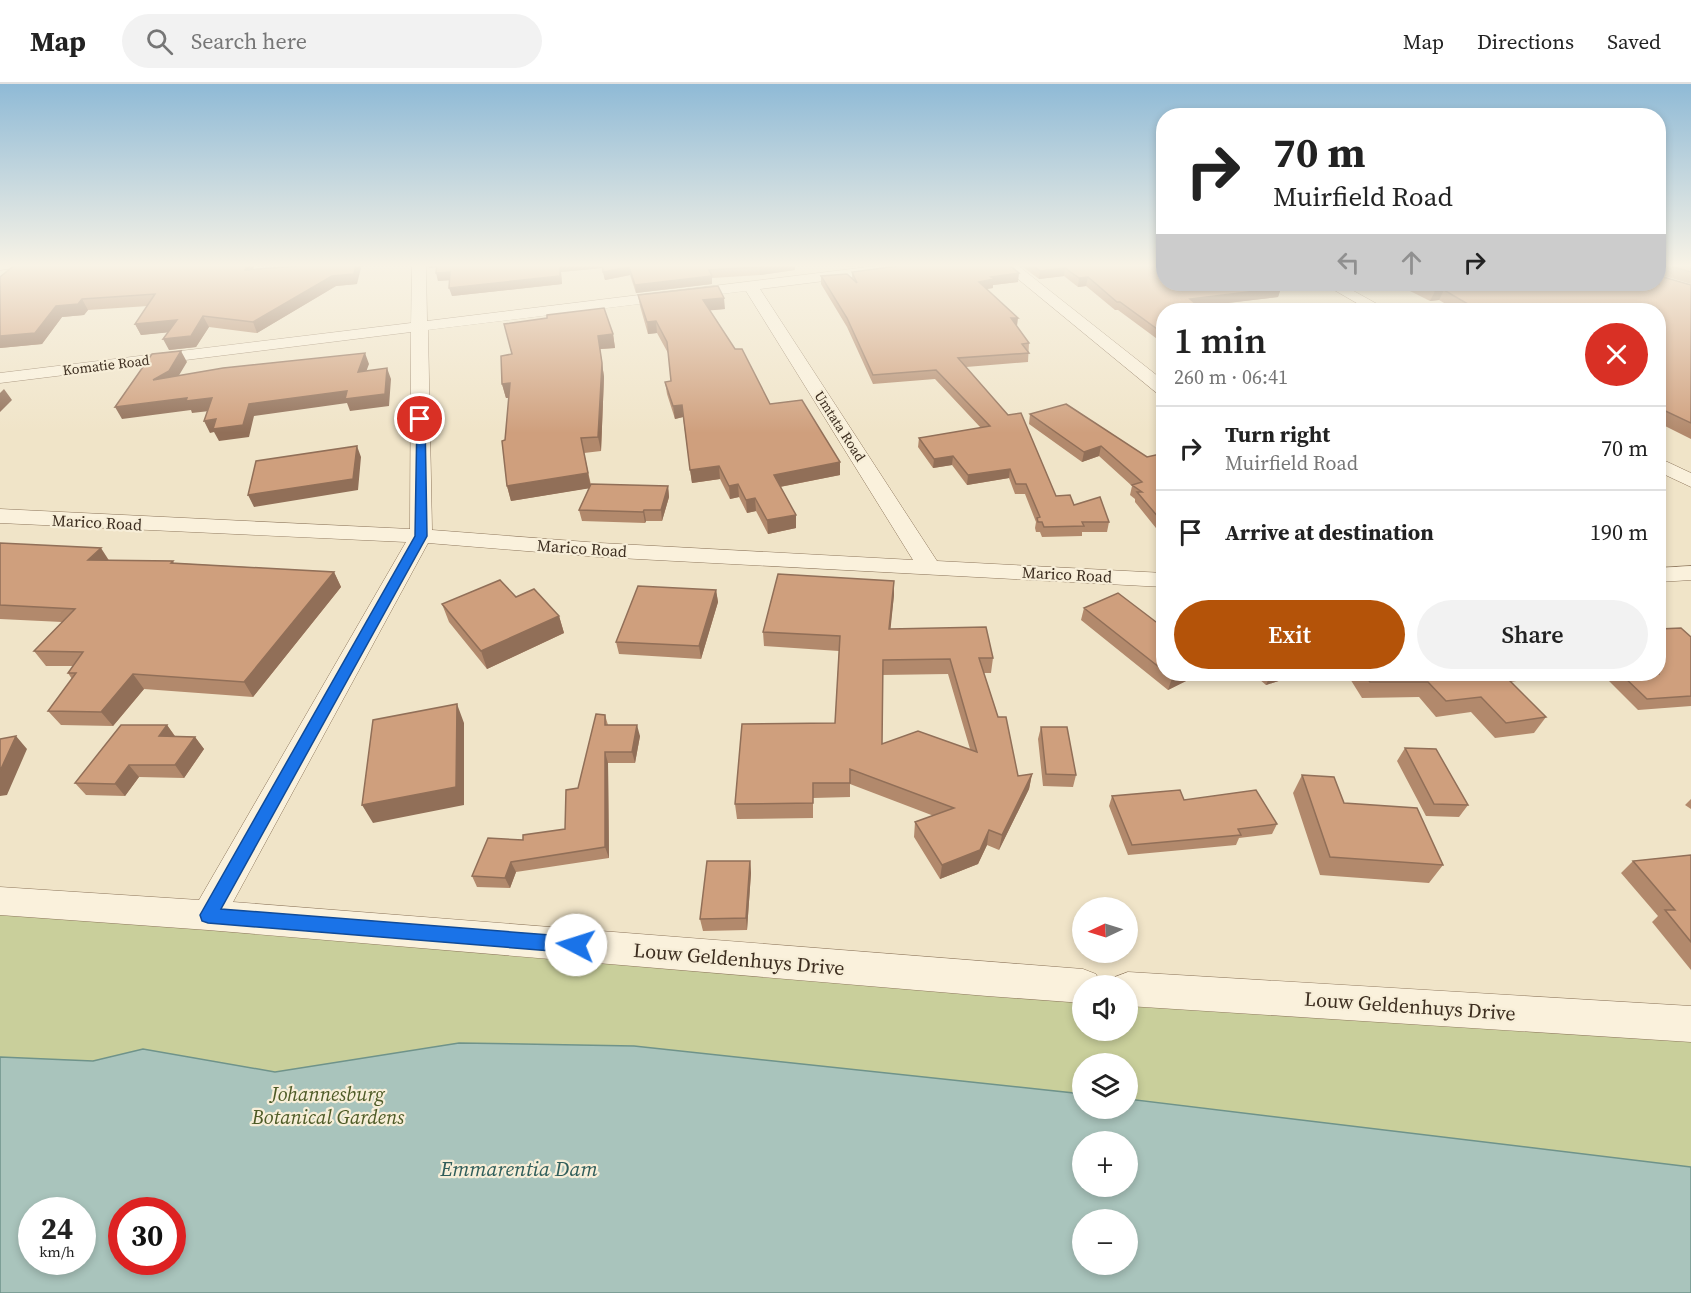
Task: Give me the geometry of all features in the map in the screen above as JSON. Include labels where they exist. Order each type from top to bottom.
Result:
[{"type":"street","points":[[208,915],[421,536],[419,320]]},
{"type":"street","name":"Komatie Road","points":[[0,378],[465,320]]},
{"type":"street","name":"Umtata Road","points":[[772,320],[929,567]]},
{"type":"street","points":[[1077,320],[1156,384]]},
{"type":"street","points":[[1666,468],[1691,481]]},
{"type":"street","name":"Marico Road","points":[[0,516],[421,536],[600,550],[1156,579]]},
{"type":"street","points":[[1666,575],[1691,573]]},
{"type":"street","name":"Louw Geldenhuys Drive","points":[[0,901],[208,915],[1072,985]]},
{"type":"street","name":"Louw Geldenhuys Drive","points":[[1138,990],[1691,1024]]},
{"type":"green space","name":"Emmarentia Dam","points":[[0,893],[1072,985],[1072,1041],[1138,1041],[1138,989],[1691,1038],[1691,1293],[0,1293]]},
{"type":"water","name":"Emmarentia Dam","points":[[459,1043],[634,1046],[1072,1093],[1072,1119],[1138,1119],[1138,1100],[1691,1167],[1691,1293],[0,1293],[0,1057],[93,1061],[143,1049],[275,1072]]},
{"type":"building","points":[[0,320],[45,320],[35,333],[0,336]]},
{"type":"building","points":[[137,320],[173,320],[135,324]]},
{"type":"building","points":[[177,320],[200,320],[191,336],[163,339]]},
{"type":"building","points":[[530,320],[608,320],[613,334],[598,336],[602,363],[598,437],[581,438],[588,473],[507,486],[502,441],[505,440],[510,383],[502,384],[501,356],[512,354],[504,324]]},
{"type":"building","points":[[646,320],[716,320],[735,349],[742,349],[770,404],[802,400],[840,462],[774,475],[796,515],[767,520],[755,498],[746,500],[738,484],[729,486],[719,466],[690,470],[682,405],[673,406],[665,382],[671,381],[667,342],[656,321]]},
{"type":"building","points":[[848,320],[1013,320],[1029,343],[1022,344],[1029,353],[958,358],[1008,415],[1021,413],[1056,496],[1070,495],[1074,505],[1100,497],[1109,522],[1082,522],[1084,526],[1044,527],[1042,522],[1038,522],[1037,518],[1040,517],[1026,484],[1016,484],[1010,469],[968,475],[953,456],[934,459],[919,438],[990,426],[936,370],[873,375]]},
{"type":"building","points":[[1145,320],[1156,320],[1156,328]]},
{"type":"building","points":[[1666,320],[1691,320],[1691,423],[1666,411]]},
{"type":"building","points":[[181,351],[169,371],[153,380],[223,368],[365,353],[358,372],[387,368],[385,394],[345,399],[347,391],[249,404],[243,425],[213,429],[216,419],[204,421],[212,398],[186,401],[187,398],[115,407],[152,354]]},
{"type":"building","points":[[1066,404],[1147,457],[1156,455],[1156,515],[1137,492],[1142,492],[1132,485],[1142,482],[1101,446],[1084,452],[1030,414]]},
{"type":"building","points":[[357,446],[353,479],[248,495],[256,461]]},
{"type":"building","points":[[591,484],[668,486],[661,510],[644,510],[643,512],[579,510]]},
{"type":"building","points":[[0,543],[101,548],[88,560],[173,561],[171,563],[334,572],[244,682],[133,674],[101,712],[48,711],[76,673],[68,673],[83,652],[34,651],[75,609],[0,605]]},
{"type":"building","points":[[778,574],[894,581],[889,629],[986,627],[993,658],[979,658],[998,717],[1006,717],[1018,776],[1032,774],[1002,835],[989,830],[980,850],[942,865],[915,822],[954,808],[850,769],[850,783],[813,783],[813,803],[735,804],[742,724],[835,723],[840,636],[763,632]],"holes":[[[950,659],[977,752],[918,731],[882,744],[883,660]]]},
{"type":"building","points":[[500,580],[516,597],[534,589],[559,616],[481,651],[442,604]]},
{"type":"building","points":[[638,586],[716,590],[699,646],[616,642]]},
{"type":"building","points":[[1118,593],[1156,622],[1156,665],[1084,608]]},
{"type":"building","points":[[1681,628],[1691,637],[1691,696],[1647,699],[1628,681],[1666,681],[1666,629]]},
{"type":"building","points":[[1510,681],[1546,717],[1506,723],[1481,697],[1446,701],[1428,682],[1370,682]]},
{"type":"building","points":[[457,704],[456,787],[362,805],[373,720]]},
{"type":"building","points":[[596,714],[605,715],[605,725],[637,725],[632,752],[605,752],[605,847],[511,862],[505,878],[472,876],[488,838],[523,840],[523,835],[565,829],[566,790],[578,788]]},
{"type":"building","points":[[121,725],[167,725],[159,736],[195,737],[175,765],[129,765],[115,784],[75,783]]},
{"type":"building","points":[[1041,727],[1067,727],[1076,775],[1046,774]]},
{"type":"building","points":[[16,736],[0,771],[0,739]]},
{"type":"building","points":[[1405,748],[1436,749],[1468,805],[1434,804]]},
{"type":"building","points":[[1302,775],[1334,777],[1344,803],[1417,808],[1443,865],[1330,857]]},
{"type":"building","points":[[1180,790],[1184,800],[1256,790],[1277,824],[1238,829],[1241,835],[1132,845],[1112,796]]},
{"type":"building","points":[[1691,855],[1691,942],[1665,910],[1675,910],[1633,861]]},
{"type":"building","points":[[707,861],[750,861],[746,918],[700,919]]},
{"type":"route","points":[[420,419],[421,536],[208,915],[576,945]]},
{"type":"park label","name":"Johannesburg Botanical Gardens","points":[[328,1106]]}]
